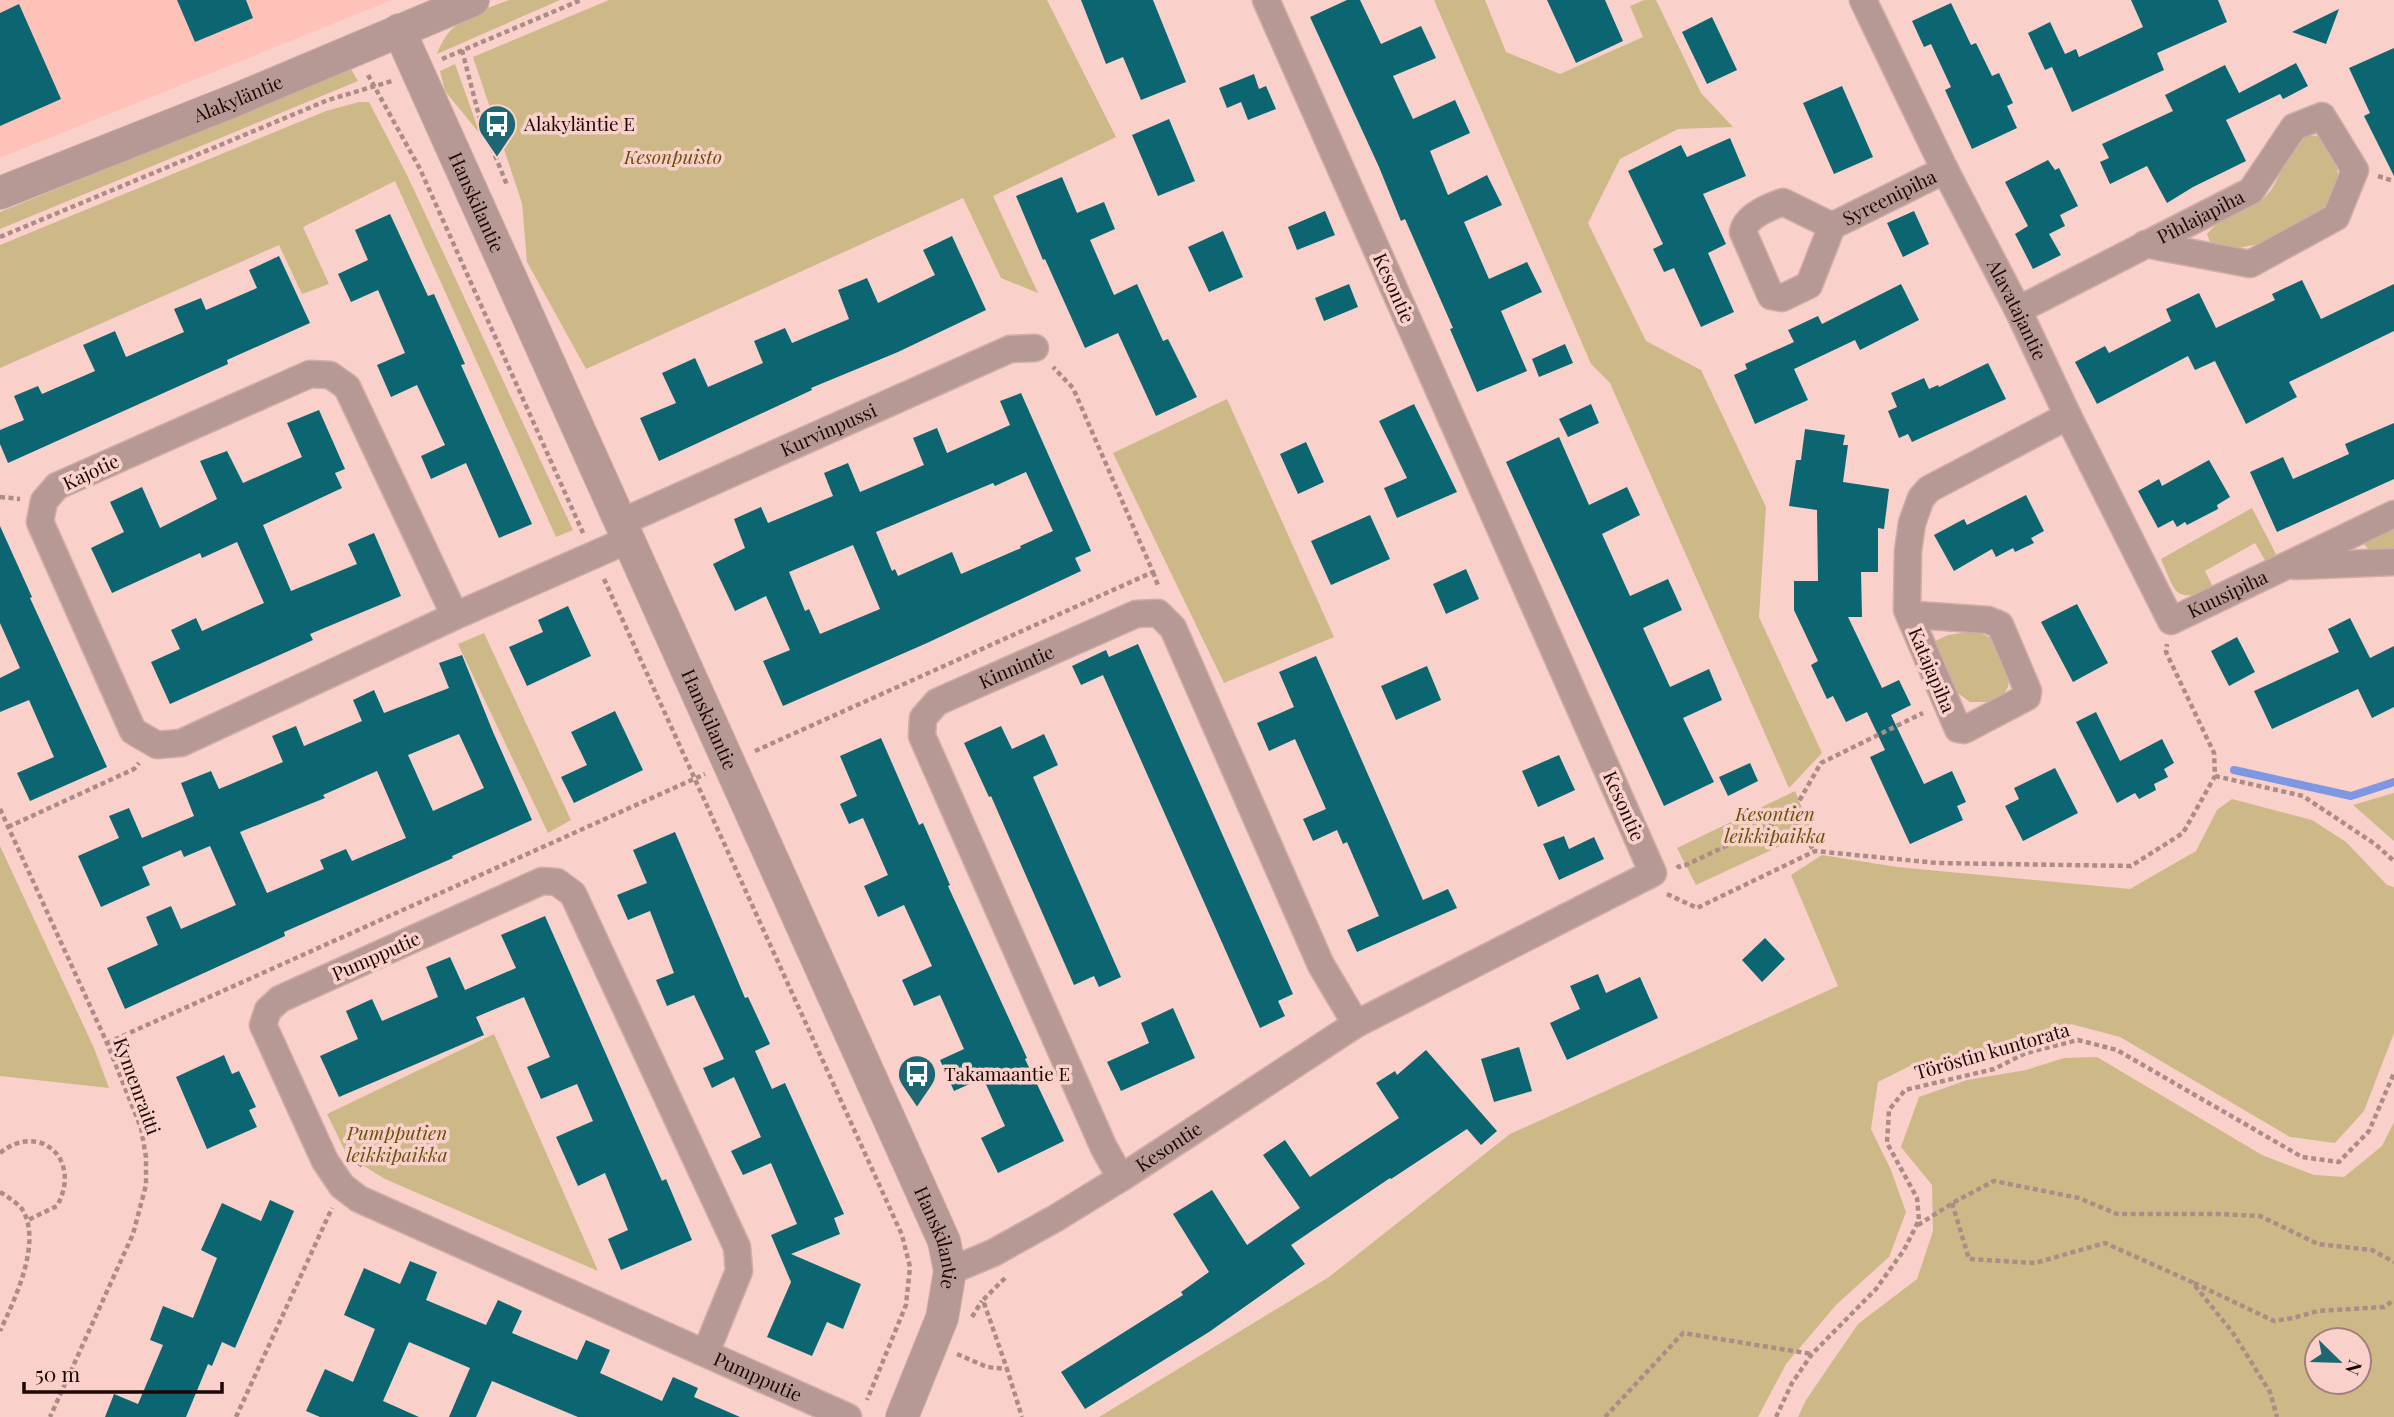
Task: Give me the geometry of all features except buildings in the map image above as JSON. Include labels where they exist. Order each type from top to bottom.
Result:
[{"type":"street","name":"Alakyläntie","points":[[0,193],[237,99],[473,0]]},
{"type":"street","name":"Kesontie","points":[[950,1270],[993,1253],[1121,1178],[1356,1024],[1653,873],[1266,0]]},
{"type":"street","name":"Alavatajantie","points":[[1863,0],[2171,621]]},
{"type":"street","name":"Hanskilantie","points":[[399,30],[943,1241],[950,1270],[943,1318],[902,1417]]},
{"type":"street","name":"Pihlajapiha","points":[[2018,310],[2146,244],[2251,191],[2294,127],[2322,116],[2355,170],[2336,217],[2250,264],[2146,244]]},
{"type":"street","name":"Syreenipiha","points":[[1832,226],[1945,170]]},
{"type":"street","name":"Kurvinpussi","points":[[626,531],[1010,349],[1035,348]]},
{"type":"street","name":"Kajotie","points":[[157,744],[133,732],[40,522],[44,501],[57,486],[310,374],[330,375],[347,387],[455,616]]},
{"type":"street","name":"Katajapiha","points":[[1907,610],[1916,615],[1994,621],[2000,625],[2028,691],[2027,697],[1962,730],[1958,729],[1907,610],[1908,551],[1912,523],[1921,498],[1929,489],[2068,416]]},
{"type":"street","name":"Kuusipiha","points":[[2171,621],[2394,514]]},
{"type":"street","points":[[157,744],[181,743],[593,554],[626,531]]},
{"type":"street","name":"Kuusipiha","points":[[2282,567],[2394,562]]},
{"type":"street","name":"Kinnintie","points":[[1121,1178],[1098,1135],[922,736],[923,718],[937,702],[1136,614],[1158,613],[1173,628],[1321,965],[1356,1024]]},
{"type":"street","name":"Pumpputie","points":[[705,1352],[739,1271],[737,1247],[573,894],[557,882],[542,881],[281,999],[268,1010],[263,1025],[325,1161],[342,1186],[359,1199],[705,1352],[856,1413]]},
{"type":"path","points":[[437,62],[581,0]]},
{"type":"path","points":[[462,50],[479,116],[507,185]]},
{"type":"path","points":[[0,237],[328,100],[393,81]]},
{"type":"path","points":[[374,86],[420,169],[902,1235],[910,1267],[906,1305],[856,1413]]},
{"type":"path","points":[[746,755],[1153,572],[1073,388],[1035,348]]},
{"type":"path","points":[[1662,892],[1697,908],[1815,852],[1937,863],[2131,866],[2183,833],[2215,776],[2214,753],[2166,652],[2171,621]]},
{"type":"path","points":[[1648,861],[1670,852],[1679,867],[1686,865],[1791,815],[1821,763],[1946,701]]},
{"type":"path","points":[[8,827],[134,769],[157,744]]},
{"type":"path","points":[[107,1043],[716,769]]},
{"type":"path","points":[[2215,776],[2303,796],[2375,844],[2394,861]]},
{"type":"path","name":"Kymenraitti","points":[[0,809],[107,1043],[141,1128],[146,1157],[146,1185],[133,1234],[50,1417]]},
{"type":"path","points":[[1791,815],[1802,836],[1815,852]]},
{"type":"path","name":"Töröstin kuntorata","points":[[1916,1227],[1919,1220],[1917,1198],[1887,1143],[1889,1110],[1905,1090],[1994,1069],[2026,1053],[2078,1040],[2117,1050],[2302,1157],[2339,1162],[2369,1130],[2394,1073]]},
{"type":"path","points":[[0,1153],[11,1144],[30,1140],[59,1154],[65,1165],[66,1180],[57,1206],[26,1221]]},
{"type":"path","points":[[1776,1417],[1792,1383],[1812,1354],[1876,1289],[1904,1250],[1916,1227],[1952,1203],[1994,1181],[2079,1198],[2117,1214],[2260,1216],[2318,1244],[2372,1250],[2394,1262]]},
{"type":"path","points":[[236,1417],[342,1186]]},
{"type":"path","points":[[0,1192],[12,1199],[23,1211],[29,1234],[21,1285],[0,1331]]},
{"type":"path","points":[[1952,1203],[1969,1259],[2035,1262],[2105,1243],[2274,1321],[2318,1311],[2384,1307],[2394,1300]]},
{"type":"path","points":[[1015,1271],[983,1300],[1022,1417]]},
{"type":"path","points":[[2192,1282],[2233,1333],[2270,1392],[2277,1417]]},
{"type":"path","points":[[1605,1417],[1683,1333],[1812,1354]]},
{"type":"path","points":[[952,1352],[987,1367],[1007,1368]]},
{"type":"shaded area","points":[[0,0],[392,0],[0,158]]},
{"type":"green space","points":[[509,0],[560,0],[437,54],[449,32],[466,18]]},
{"type":"green space","name":"Kesonpuisto","points":[[609,0],[1047,0],[1116,137],[993,196],[1038,293],[1001,278],[963,198],[586,369],[527,262],[522,203],[473,57]]},
{"type":"green space","points":[[1434,0],[1485,0],[1506,52],[1560,74],[1643,37],[1630,6],[1644,0],[1656,0],[1701,93],[1733,127],[1678,129],[1620,159],[1588,223],[1646,341],[1701,370],[1766,507],[1759,617],[1822,753],[1789,788],[1610,383],[1591,364]]},
{"type":"green space","points":[[455,64],[480,134],[445,91],[440,71]]},
{"type":"green space","points":[[351,69],[358,81],[0,229],[0,212]]},
{"type":"green space","points":[[369,102],[407,175],[573,530],[556,537],[395,181],[303,227],[329,284],[302,294],[279,245],[0,368],[0,245],[326,111]]},
{"type":"green space","points":[[2307,135],[2317,136],[2325,142],[2337,168],[2339,181],[2325,209],[2264,243],[2238,248],[2220,247],[2210,242],[2207,234],[2213,228],[2256,204],[2270,192],[2293,149]]},
{"type":"green space","points":[[1227,399],[1334,637],[1224,683],[1113,453]]},
{"type":"green space","points":[[2252,508],[2277,556],[2266,562],[2255,543],[2205,571],[2214,589],[2191,595],[2178,592],[2161,559]]},
{"type":"green space","points":[[2394,527],[2394,550],[2369,550],[2363,543]]},
{"type":"green space","points":[[1968,632],[1993,639],[2010,672],[2008,687],[1995,702],[1970,702],[1954,690],[1933,642],[1948,635]]},
{"type":"green space","points":[[484,633],[571,820],[548,833],[458,644]]},
{"type":"green space","name":"Kesontien leikkipaikka","points":[[1795,791],[1812,831],[1696,885],[1677,848]]},
{"type":"green space","points":[[2394,793],[2394,841],[2353,805]]},
{"type":"green space","points":[[2232,799],[2312,820],[2346,842],[2387,885],[2394,887],[2394,1033],[2364,1111],[2335,1143],[2290,1137],[2120,1037],[2071,1024],[2003,1053],[1916,1063],[1878,1082],[1871,1129],[1891,1170],[1906,1212],[1889,1257],[1836,1305],[1786,1364],[1758,1417],[1099,1417],[1329,1277],[1510,1134],[1838,986],[1791,875],[1822,855],[1897,867],[2130,889],[2196,851],[2217,810]]},
{"type":"green space","points":[[0,846],[94,1048],[109,1088],[0,1076]]},
{"type":"green space","name":"Pumpputien leikkipaikka","points":[[494,1034],[598,1271],[385,1179],[344,1149],[327,1114]]},
{"type":"green space","points":[[2097,1057],[2262,1155],[2314,1175],[2344,1177],[2382,1146],[2394,1122],[2394,1417],[1798,1417],[1806,1400],[1858,1324],[1917,1279],[1933,1231],[1932,1185],[1901,1147],[1919,1097],[1967,1080],[2026,1070],[2064,1058]]},
{"type":"waterway","points":[[2234,770],[2351,796],[2394,782]]},
{"type":"place","name":"Alakyläntie E","points":[[497,158]]},
{"type":"place","name":"Takamaantie E","points":[[917,1108]]}]
